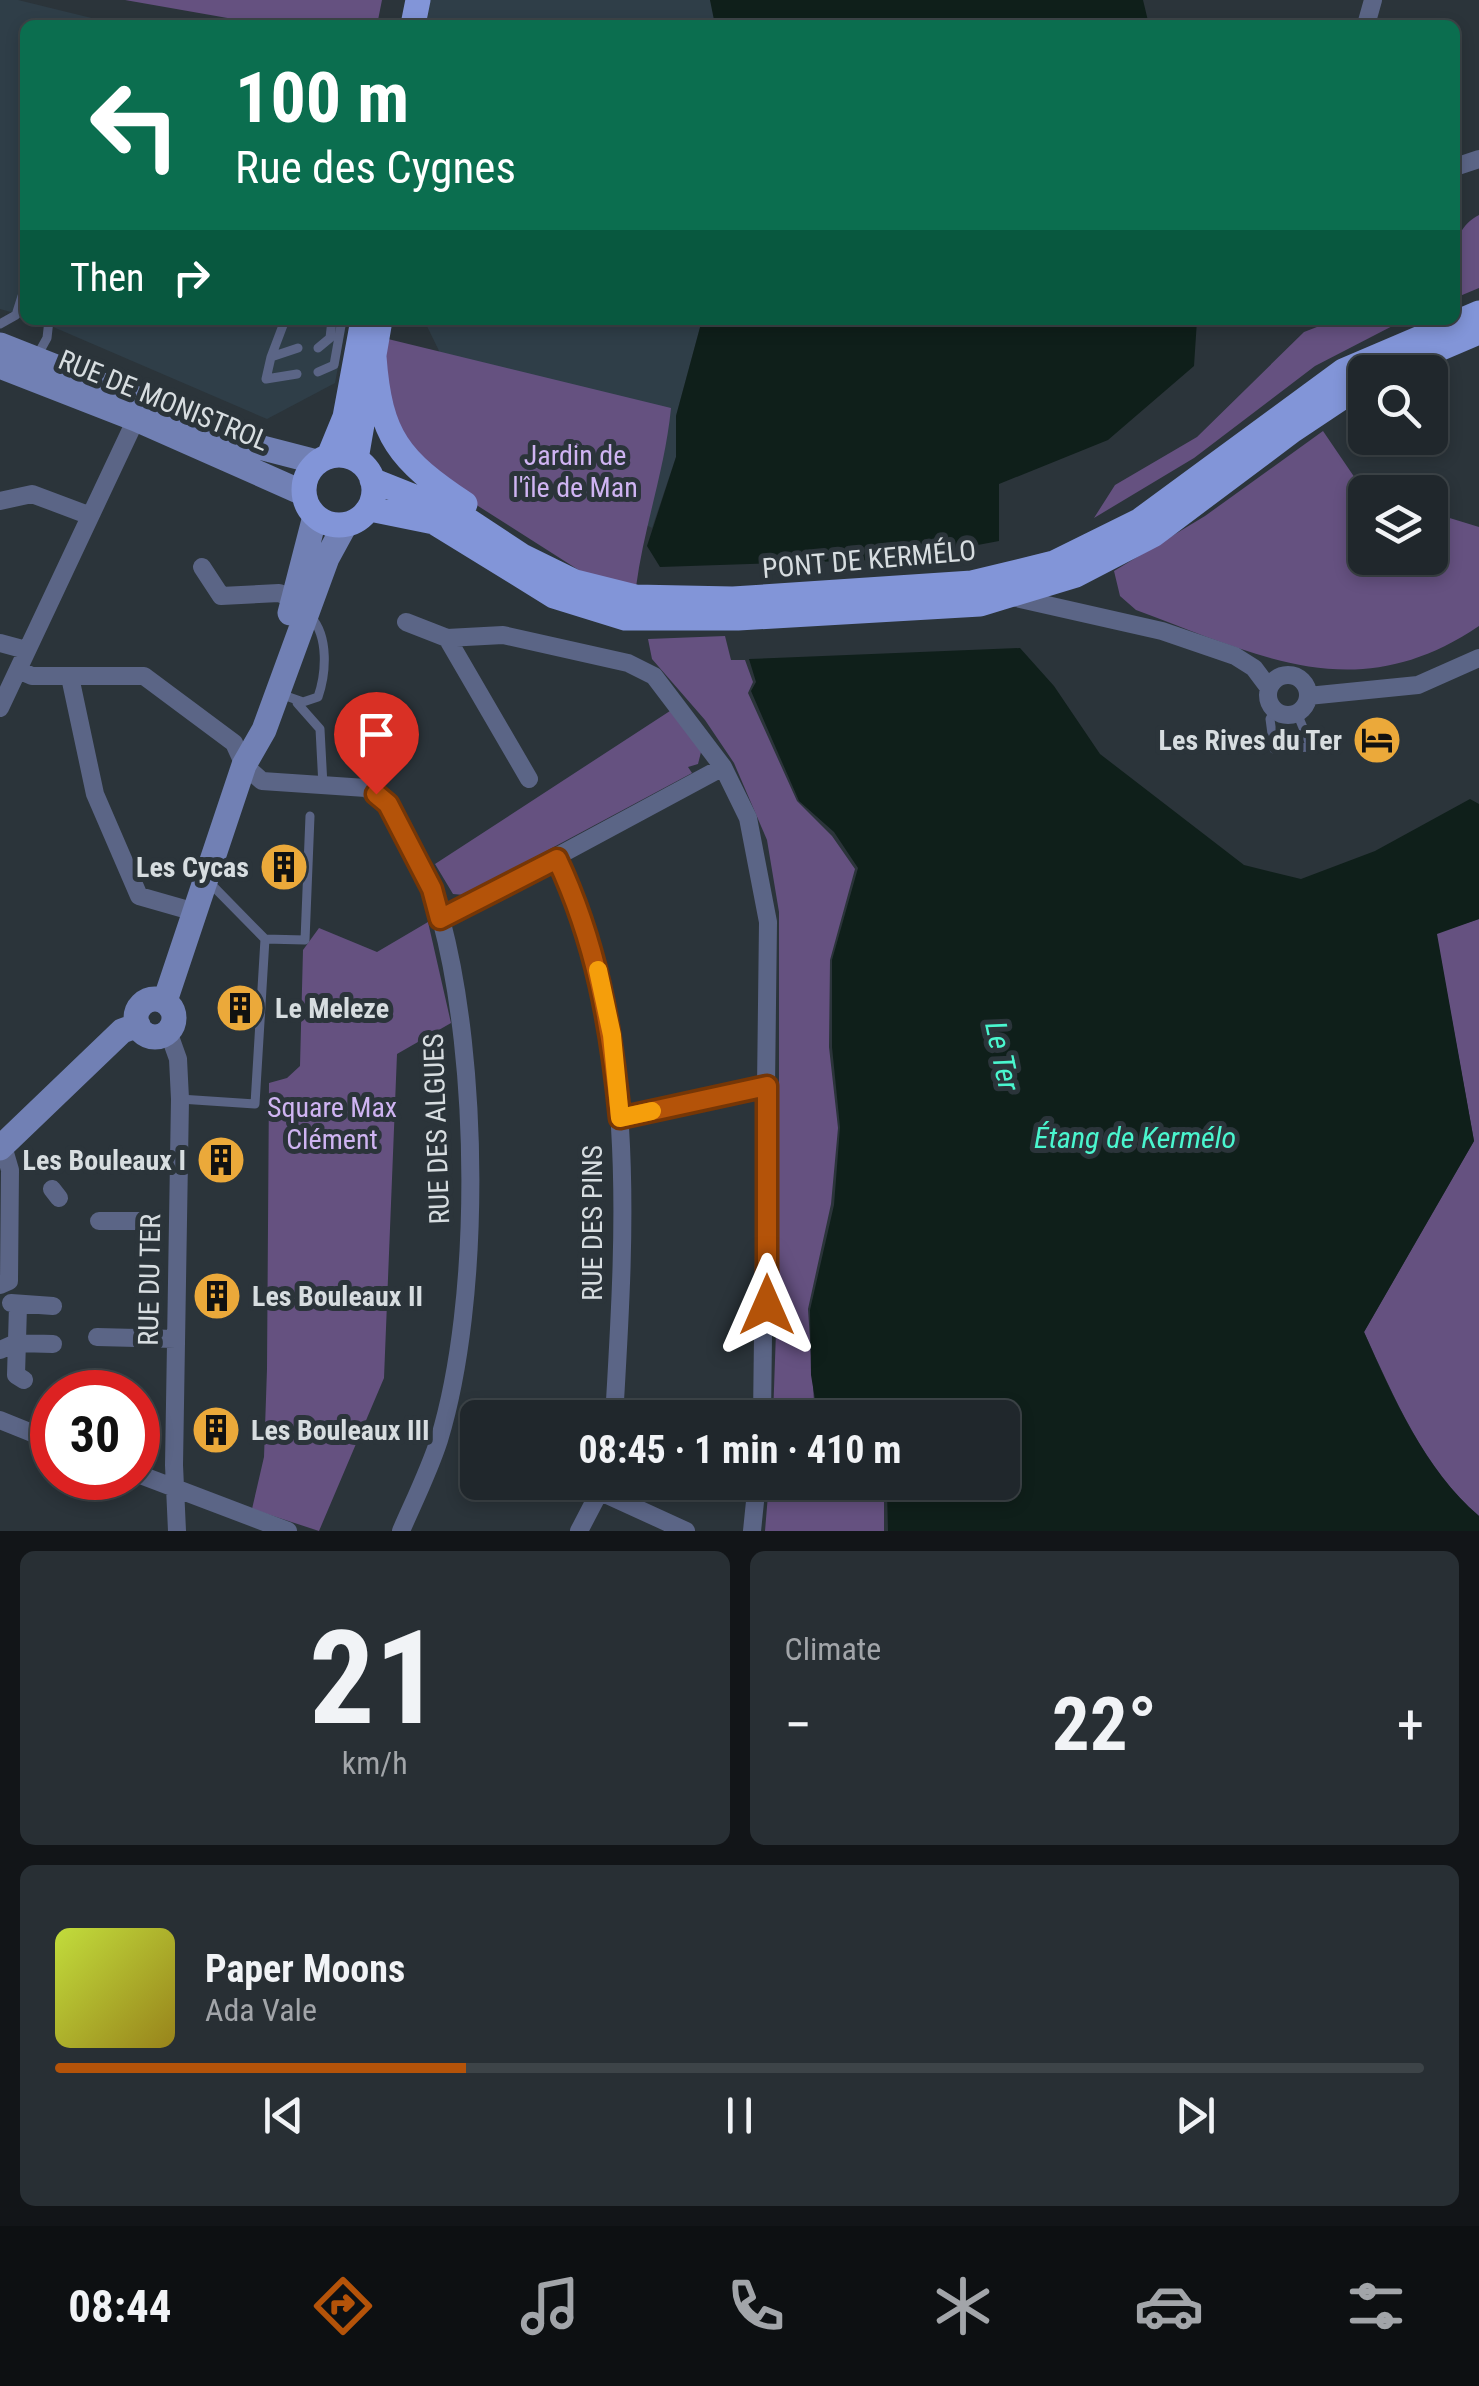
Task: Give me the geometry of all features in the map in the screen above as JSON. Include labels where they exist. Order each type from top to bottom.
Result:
[{"type":"main road","points":[[362,325],[345,417],[323,459],[309,471],[309,505],[325,523],[344,525],[370,509],[434,522],[518,577],[600,614],[672,620],[736,609]]},
{"type":"main road","points":[[379,325],[356,459],[372,480],[460,515],[522,556],[575,582],[635,597],[736,609]]},
{"type":"main road","points":[[1010,587],[1139,521],[1343,372],[1450,325]]},
{"type":"main road","points":[[1425,355],[1479,332]]},
{"type":"main road","points":[[374,357],[382,419],[414,468],[575,582]]},
{"type":"main road","points":[[1010,587],[1076,575],[1153,535],[1348,393]]},
{"type":"main road","points":[[323,459],[356,459]]},
{"type":"main road","points":[[370,509],[372,480]]},
{"type":"main road","name":"PONT DE KERMÉLO","points":[[736,609],[927,590],[1010,587]]},
{"type":"street","name":"RUE DE MONISTROL","points":[[0,345],[41,348],[62,368],[259,446],[323,459]]},
{"type":"street","name":"RUE DE MONISTROL","points":[[4,368],[136,419],[309,505]]},
{"type":"street","points":[[0,708],[136,419]]},
{"type":"street","points":[[0,501],[32,494],[88,516]]},
{"type":"street","points":[[165,1002],[246,761],[282,695],[301,606],[309,505]]},
{"type":"street","points":[[246,761],[251,726],[301,606],[344,525]]},
{"type":"street","points":[[202,567],[218,595],[279,593],[301,606]]},
{"type":"street","points":[[1010,587],[1162,630],[1235,656],[1254,668],[1269,688]]},
{"type":"street","points":[[406,622],[447,638],[504,636],[628,663],[654,676],[723,767],[748,818],[765,888],[767,1086],[762,1400]]},
{"type":"street","points":[[447,638],[529,779]]},
{"type":"street","points":[[0,643],[26,650]]},
{"type":"street","points":[[1308,696],[1418,684],[1479,658]]},
{"type":"street","points":[[18,670],[32,676],[144,676],[234,742],[246,761]]},
{"type":"street","points":[[1295,676],[1308,696],[1296,714],[1275,711],[1268,700],[1269,688],[1277,678],[1295,676]]},
{"type":"street","points":[[70,677],[95,794],[139,896],[195,912]]},
{"type":"street","name":"RUE DES ALGUES","points":[[246,761],[262,781],[366,788],[388,804],[432,889],[440,919],[466,1067],[467,1252],[458,1344],[439,1439],[401,1531]]},
{"type":"street","points":[[440,919],[723,767]]},
{"type":"street","name":"RUE DES PINS","points":[[557,859],[577,902],[599,973],[612,1035],[620,1118],[621,1232],[615,1400]]},
{"type":"street","points":[[153,999],[165,1002],[174,1016],[168,1031],[151,1036],[138,1025],[136,1014],[142,1004],[153,999]]},
{"type":"street","points":[[53,1306],[11,1306],[4,1283],[10,1170],[1,1147],[122,1030],[138,1025]]},
{"type":"street","name":"RUE DU TER","points":[[168,1031],[178,1059],[180,1099],[177,1531]]},
{"type":"street","points":[[620,1118],[767,1086]]},
{"type":"street","points":[[99,1221],[145,1221]]},
{"type":"street","points":[[18,1306],[8,1346],[16,1374],[24,1380]]},
{"type":"street","points":[[97,1337],[176,1338]]},
{"type":"street","points":[[8,1346],[53,1344]]},
{"type":"street","points":[[0,1420],[30,1433]]},
{"type":"street","points":[[0,1440],[23,1430]]},
{"type":"street","points":[[160,1484],[288,1531]]},
{"type":"street","points":[[579,1531],[596,1500]]},
{"type":"street","points":[[626,1500],[686,1531]]},
{"type":"street","points":[[752,1531],[755,1500]]},
{"type":"lane","points":[[0,324],[16,315],[20,302]]},
{"type":"lane","points":[[4,368],[41,348],[48,325]]},
{"type":"lane","points":[[284,325],[266,379],[297,374]]},
{"type":"lane","points":[[318,348],[330,338],[331,325]]},
{"type":"lane","points":[[318,372],[334,365],[341,325]]},
{"type":"lane","points":[[271,357],[298,348]]},
{"type":"lane","points":[[282,695],[311,701],[318,697],[323,682],[322,640],[301,606]]},
{"type":"lane","points":[[282,695],[307,710],[320,730],[323,786]]},
{"type":"lane","points":[[1275,711],[1270,720],[1274,749],[1311,747],[1296,714]]},
{"type":"lane","points":[[206,878],[265,939],[305,940],[310,816]]},
{"type":"lane","points":[[180,1099],[256,1104],[265,939]]},
{"type":"shaded area","points":[[0,0],[18,0],[100,20],[20,20],[20,315],[0,309]]},
{"type":"shaded area","points":[[430,0],[710,0],[717,18],[716,20],[428,20]]},
{"type":"shaded area","points":[[49,325],[346,325],[335,383],[267,419]]},
{"type":"shaded area","points":[[426,325],[701,325],[676,416],[676,457],[652,528],[512,455],[441,355]]},
{"type":"green space","points":[[125,0],[382,0],[378,20],[239,20]]},
{"type":"green space","points":[[1479,215],[1479,288],[1460,296],[1460,235]]},
{"type":"green space","points":[[1322,325],[1394,325],[1315,366],[1194,458],[1094,518],[1115,485],[1197,437],[1304,332]]},
{"type":"green space","name":"Jardin de l'île de Man","points":[[388,339],[671,408],[636,587],[588,576],[420,469],[382,389]]},
{"type":"green space","points":[[1323,431],[1353,475],[1348,475],[1348,575],[1448,575],[1448,518],[1479,527],[1479,626],[1434,651],[1391,665],[1349,670],[1308,666],[1225,644],[1136,610],[1120,596],[1114,571],[1205,516]]},
{"type":"green space","points":[[725,636],[731,660],[745,660],[753,682],[748,693],[797,801],[832,836],[855,869],[830,960],[829,1047],[838,1128],[831,1204],[808,1309],[814,1400],[774,1400],[779,1246],[779,912],[767,840],[734,763],[705,720],[652,659],[648,639]]},
{"type":"green space","points":[[673,709],[701,752],[698,764],[688,767],[692,773],[464,895],[453,894],[435,864]]},
{"type":"green space","points":[[1479,919],[1479,1516],[1426,1454],[1364,1332],[1474,1141],[1436,933]]},
{"type":"green space","name":"Square Max Clément","points":[[428,922],[451,1023],[397,1054],[384,1378],[319,1531],[252,1509],[264,1457],[269,1083],[287,1078],[300,1066],[303,950],[319,928],[377,952]]},
{"type":"green space","points":[[768,1500],[884,1500],[884,1531],[765,1531]]},
{"type":"water","points":[[710,0],[1143,0],[1148,20],[714,20]]},
{"type":"water","points":[[701,325],[1197,325],[1194,366],[1108,440],[999,484],[999,541],[903,559],[660,567],[647,546],[676,457],[676,416]]},
{"type":"water","name":"Étang de Kermélo","points":[[1020,648],[1054,686],[1100,754],[1244,865],[1301,879],[1375,851],[1470,799],[1479,804],[1479,919],[1437,934],[1474,1141],[1364,1332],[1412,1431],[1442,1477],[1479,1516],[1479,1531],[888,1531],[887,1500],[1020,1500],[1020,1400],[815,1400],[810,1310],[834,1205],[840,1127],[832,1047],[832,960],[858,868],[834,832],[799,801],[751,691],[756,682],[749,659]]},
{"type":"slow traffic","points":[[598,970],[612,1035],[620,1118],[652,1111]]},
{"type":"place","name":"Les Rives du Ter","points":[[1377,740]]},
{"type":"place","name":"Les Cycas","points":[[284,867]]},
{"type":"place","name":"Le Meleze","points":[[240,1008]]},
{"type":"place","name":"Les Bouleaux I","points":[[221,1160]]},
{"type":"place","name":"Les Bouleaux II","points":[[217,1296]]},
{"type":"place","name":"Les Bouleaux III","points":[[216,1430]]},
{"type":"route","points":[[376,794],[388,804],[432,889],[440,919],[557,859],[577,902],[599,973],[612,1035],[620,1118],[767,1086],[767,1305]]},
{"type":"water label","name":"Le Ter","points":[[1002,1056]]}]
